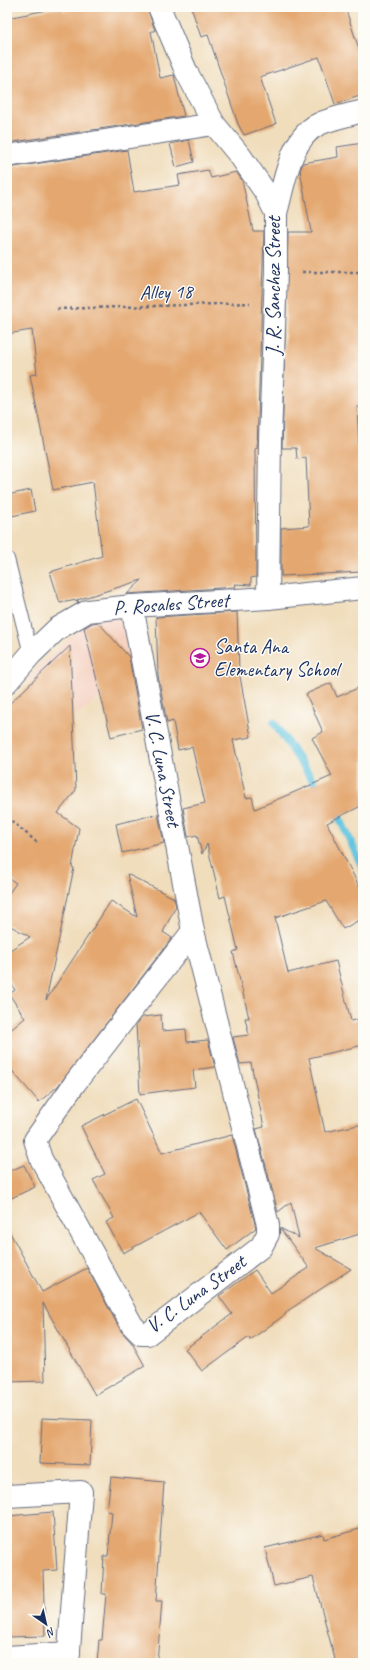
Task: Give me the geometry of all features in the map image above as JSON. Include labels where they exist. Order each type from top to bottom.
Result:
[{"type":"street","name":"J. R. Sanchez Street","points":[[159,7],[186,71],[214,124],[241,157],[266,193],[276,213],[276,271],[270,440],[268,598]]},
{"type":"street","points":[[276,213],[287,173],[300,138],[318,124],[363,111]]},
{"type":"street","points":[[7,156],[214,124]]},
{"type":"street","name":"P. Rosales Street","points":[[7,682],[31,654],[57,629],[88,611],[132,606],[268,598],[363,588]]},
{"type":"street","name":"V. C. Luna Street","points":[[132,606],[193,931],[268,1225],[268,1234],[261,1247],[148,1334],[141,1334],[132,1325],[45,1166],[36,1140],[75,1083],[193,931]]},
{"type":"street","points":[[7,1496],[81,1492],[68,1658],[7,1657]]},
{"type":"lane","points":[[7,559],[31,654]]},
{"type":"path","points":[[276,271],[363,272]]},
{"type":"path","name":"Alley 18","points":[[58,309],[213,305],[275,301]]},
{"type":"path","points":[[7,817],[39,844]]},
{"type":"shaded area","points":[[128,612],[140,668],[66,722],[25,679],[92,618]]},
{"type":"building","points":[[63,7],[63,11],[84,7],[147,7],[155,31],[151,31],[160,78],[174,75],[184,116],[7,143],[7,18]]},
{"type":"building","points":[[191,7],[345,7],[363,61],[363,95],[335,104],[319,57],[260,77],[276,124],[244,135],[238,124],[208,35],[201,37]]},
{"type":"building","points":[[189,140],[194,162],[176,167],[170,144]]},
{"type":"building","points":[[363,143],[363,406],[357,406],[360,465],[363,465],[363,572],[281,576],[281,528],[309,526],[306,458],[297,459],[296,448],[282,448],[288,232],[311,232],[300,170],[303,163],[338,157],[337,147]]},
{"type":"building","points":[[127,150],[134,192],[180,185],[178,175],[208,170],[211,178],[236,172],[242,180],[253,231],[264,231],[257,448],[255,448],[256,577],[251,578],[251,585],[235,584],[236,587],[127,594],[142,580],[77,600],[60,603],[50,572],[102,556],[93,482],[53,490],[30,375],[37,374],[32,330],[7,334],[7,168]]},
{"type":"building","points":[[31,490],[35,511],[7,517],[7,495]]},
{"type":"building","points":[[237,612],[239,671],[251,737],[233,740],[246,798],[252,797],[255,809],[332,776],[312,738],[323,732],[306,694],[331,683],[337,697],[363,686],[363,805],[327,823],[363,894],[363,918],[343,929],[326,901],[275,918],[288,973],[336,961],[351,1021],[363,1018],[363,1045],[309,1058],[325,1132],[363,1124],[363,1233],[315,1248],[351,1269],[286,1312],[286,1314],[250,1340],[249,1337],[202,1371],[185,1349],[232,1314],[219,1296],[255,1270],[271,1293],[309,1268],[280,1228],[299,1238],[291,1202],[278,1212],[256,1129],[264,1127],[251,1063],[240,1064],[233,1037],[249,1035],[245,1018],[249,1018],[233,952],[238,950],[225,896],[220,898],[207,844],[202,854],[197,835],[188,837],[183,808],[205,803],[192,747],[178,750],[173,721],[167,723],[158,675],[156,617]]},
{"type":"building","points":[[98,622],[129,657],[142,729],[111,737],[84,628],[92,623]]},
{"type":"building","points":[[70,646],[76,790],[58,813],[79,828],[72,867],[74,868],[46,1000],[111,901],[137,917],[127,874],[174,898],[176,906],[163,932],[172,938],[58,1086],[39,1102],[7,1065],[7,1033],[25,1018],[9,994],[15,990],[7,977],[7,952],[30,937],[7,924],[7,896],[16,883],[7,877],[7,706]]},
{"type":"building","points":[[158,814],[164,843],[122,853],[116,824]]},
{"type":"building","points":[[161,1015],[162,1031],[186,1029],[187,1042],[208,1040],[215,1067],[193,1070],[195,1087],[140,1094],[136,1025],[142,1017]]},
{"type":"building","points":[[136,1099],[162,1153],[232,1135],[256,1228],[227,1250],[199,1212],[123,1253],[106,1222],[114,1218],[93,1180],[105,1174],[81,1126]]},
{"type":"building","points":[[24,1165],[35,1187],[7,1200],[7,1172]]},
{"type":"building","points":[[7,1227],[42,1292],[87,1268],[121,1331],[132,1343],[145,1366],[95,1395],[43,1303],[45,1381],[7,1382]]},
{"type":"building","points":[[42,1418],[92,1420],[90,1465],[40,1463]]},
{"type":"building","points":[[111,1477],[164,1482],[156,1601],[162,1601],[157,1663],[97,1663],[99,1640],[102,1640],[106,1594],[102,1594],[104,1556],[108,1556],[112,1512],[107,1511]]},
{"type":"building","points":[[53,1512],[57,1570],[43,1571],[45,1636],[8,1637],[7,1516]]},
{"type":"building","points":[[363,1528],[363,1663],[336,1663],[313,1577],[274,1586],[265,1548],[323,1534],[324,1539]]},
{"type":"waterway","points":[[274,723],[321,792]]},
{"type":"waterway","points":[[332,808],[340,819],[363,868]]},
{"type":"place","name":"Santa Ana Elementary School","points":[[200,658]]}]
